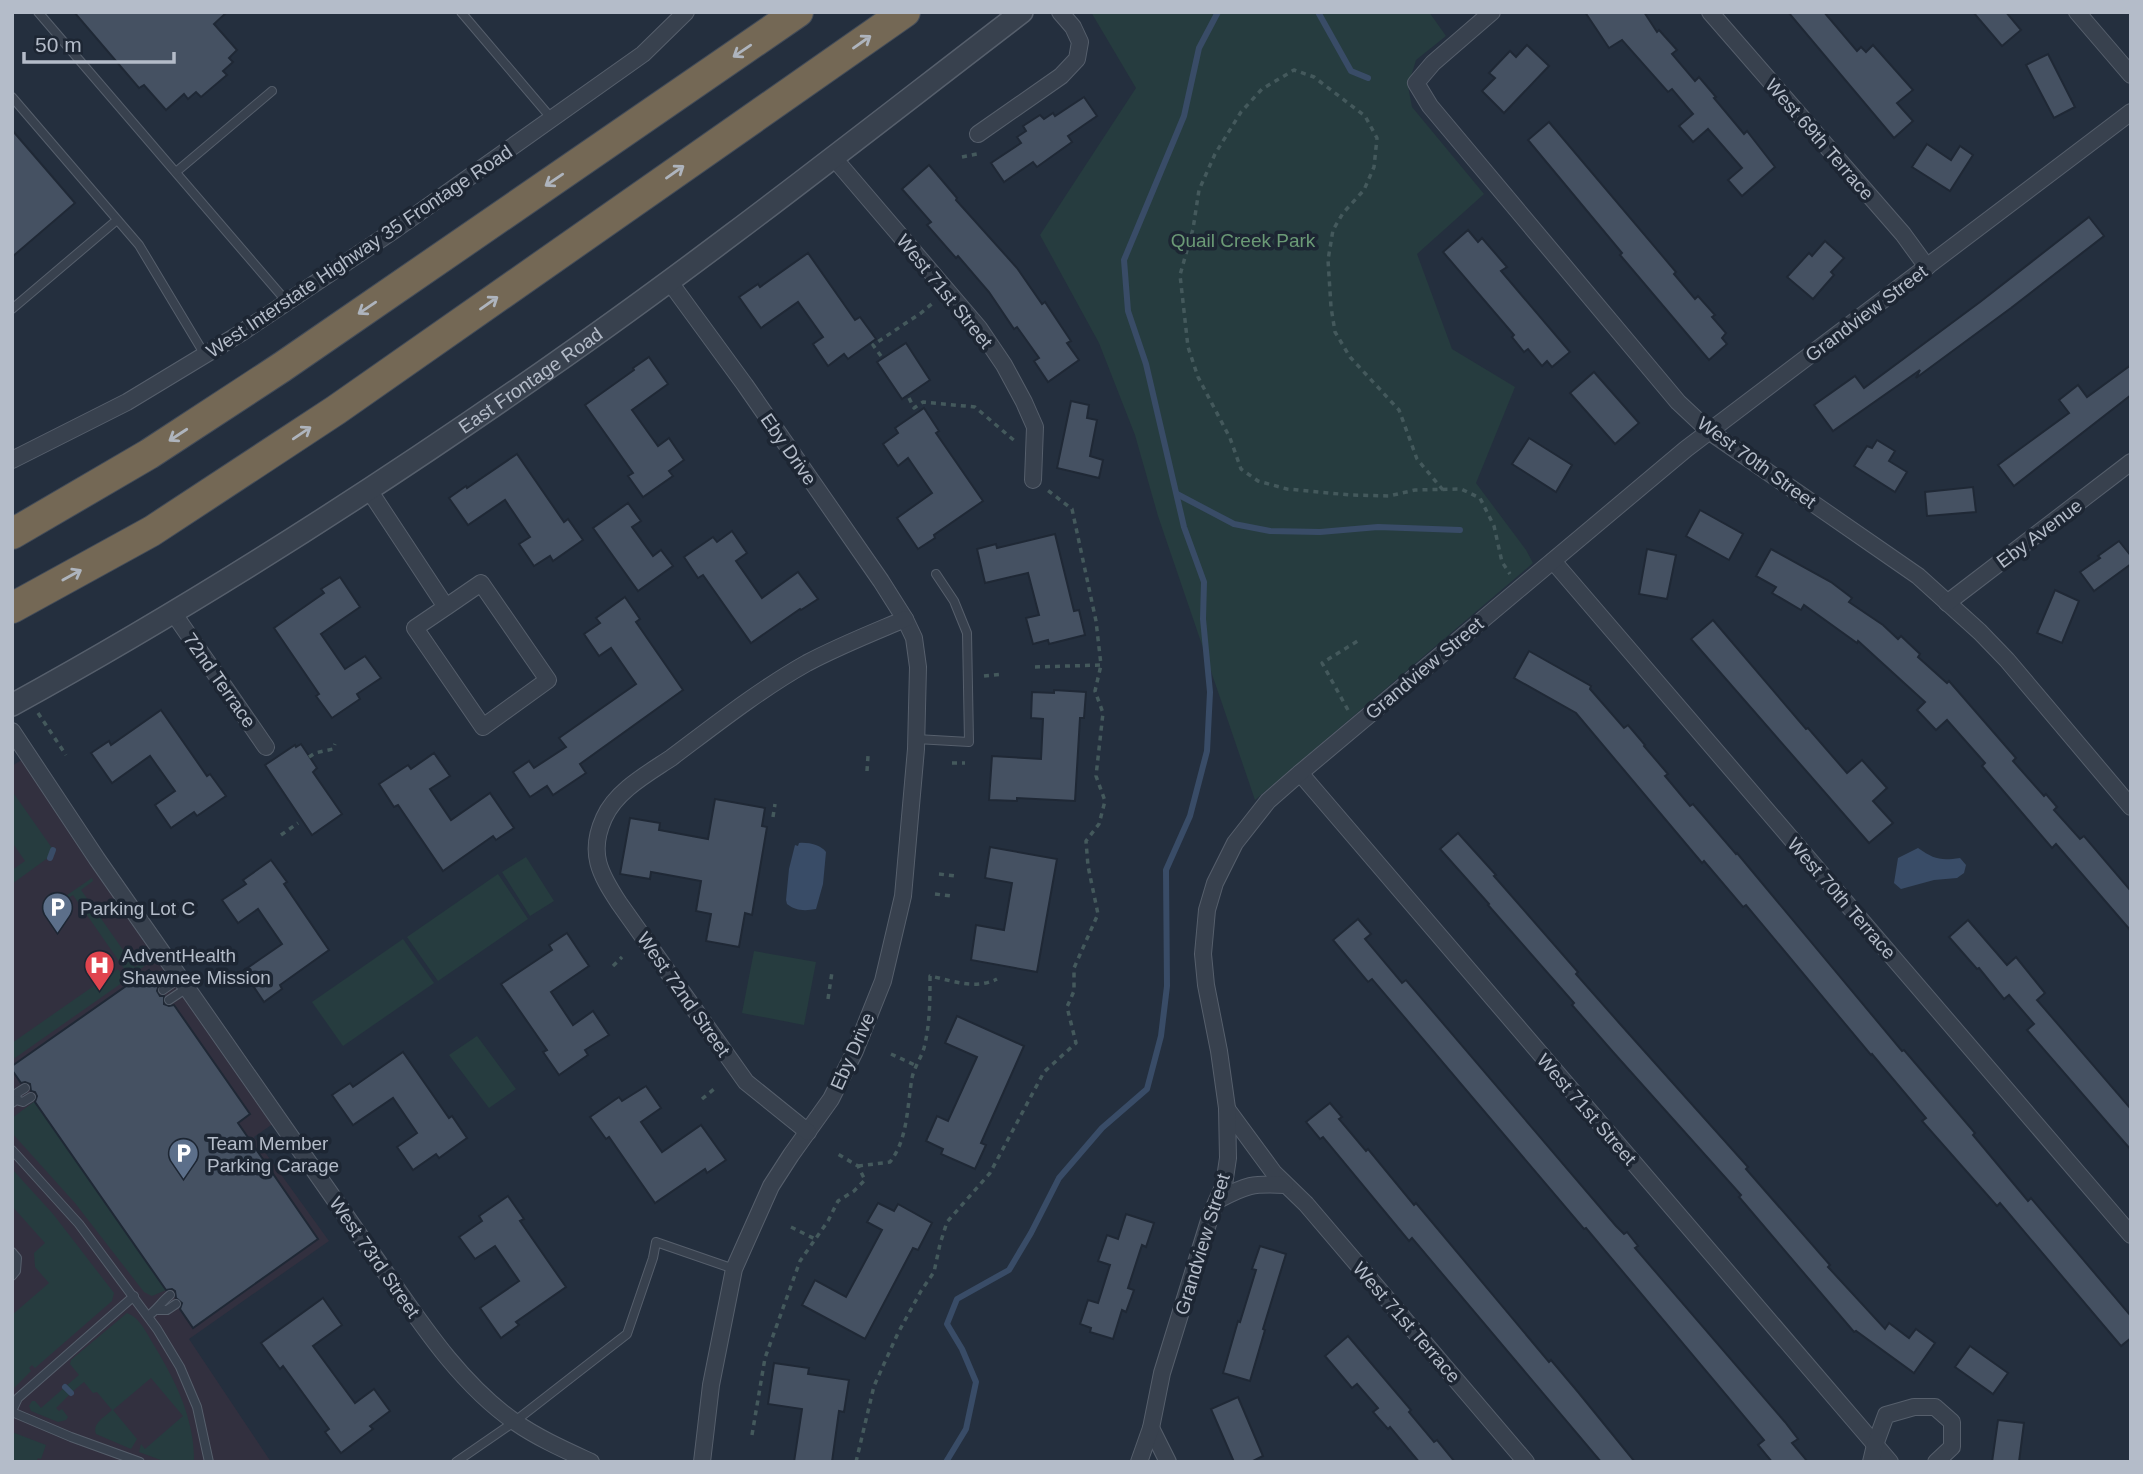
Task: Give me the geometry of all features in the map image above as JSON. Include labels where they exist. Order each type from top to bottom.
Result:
[{"type":"highway","points":[[12,534],[149,454],[282,367],[798,12]]},
{"type":"highway","points":[[12,608],[152,531],[246,471],[905,12]]},
{"type":"street","name":"West Interstate Highway 35 Frontage Road","points":[[12,460],[127,402],[287,302],[396,229],[643,54],[686,12]]},
{"type":"street","name":"East Frontage Road","points":[[12,705],[174,614],[369,490],[545,370],[669,281],[1022,12]]},
{"type":"street","points":[[978,134],[1060,76],[1077,59],[1080,42],[1073,27],[1060,12]]},
{"type":"street","name":"West 70th Street","points":[[1492,12],[1433,63],[1416,83],[1430,106],[1678,402],[1710,432],[1918,576],[2007,660],[2131,807]]},
{"type":"street","name":"West 69th Terrace","points":[[1710,12],[1903,234],[1927,267]]},
{"type":"street","points":[[2077,12],[2131,75]]},
{"type":"street","name":"Grandview Street","points":[[1139,1462],[1151,1429],[1162,1373],[1211,1214],[1224,1185],[1228,1158],[1227,1108],[1203,954],[1207,910],[1215,883],[1235,843],[1268,801],[1300,773],[1686,449],[2131,113]]},
{"type":"street","name":"West 71st Street","points":[[833,157],[979,328],[1004,366],[1035,427],[1033,480]]},
{"type":"street","name":"Eby Drive","points":[[669,281],[881,581],[914,638],[918,667],[916,739],[904,896],[883,981],[855,1051],[831,1099],[771,1186],[734,1269],[711,1385],[702,1462]]},
{"type":"street","name":"Eby Avenue","points":[[1947,603],[2131,462]]},
{"type":"street","points":[[369,490],[446,607]]},
{"type":"street","name":"West 70th Terrace","points":[[1553,561],[2131,1235]]},
{"type":"street","points":[[481,583],[548,680],[483,727],[415,628],[446,607],[481,583]]},
{"type":"street","name":"72nd Terrace","points":[[174,614],[266,747]]},
{"type":"street","name":"West 72nd Street","points":[[808,1132],[746,1082],[619,903],[598,865],[599,834],[612,804],[635,783],[778,681],[837,648],[905,619]]},
{"type":"street","name":"West 73rd Street","points":[[12,731],[97,859],[415,1314],[451,1361],[479,1393],[514,1422],[591,1462]]},
{"type":"street","name":"West 71st Street","points":[[1300,773],[1891,1462]]},
{"type":"street","name":"West 71st Terrace","points":[[1227,1108],[1257,1152],[1285,1185],[1306,1204],[1526,1462]]},
{"type":"street","points":[[1218,1200],[1243,1186],[1285,1185]]},
{"type":"street","points":[[1871,1462],[1886,1415],[1914,1407],[1935,1407],[1952,1422],[1952,1447],[1936,1462]]},
{"type":"street","points":[[1151,1429],[1168,1462]]},
{"type":"lane","points":[[38,12],[287,302]]},
{"type":"lane","points":[[461,12],[552,119]]},
{"type":"lane","points":[[176,172],[272,91]]},
{"type":"lane","points":[[12,97],[139,245],[205,355]]},
{"type":"lane","points":[[12,309],[117,220]]},
{"type":"lane","points":[[916,739],[969,742],[967,633],[954,601],[936,574]]},
{"type":"lane","points":[[163,990],[184,983]]},
{"type":"lane","points":[[169,1000],[184,983]]},
{"type":"lane","points":[[25,1088],[17,1093],[14,1102],[23,1102],[31,1097]]},
{"type":"lane","points":[[12,1150],[79,1224],[169,1347],[197,1407],[209,1462]]},
{"type":"lane","points":[[456,1462],[514,1422],[627,1334],[656,1242],[734,1269]]},
{"type":"lane","points":[[12,1252],[17,1258],[16,1271],[12,1276]]},
{"type":"lane","points":[[158,1310],[161,1302],[170,1295]]},
{"type":"lane","points":[[134,1296],[18,1398],[12,1412],[140,1462]]},
{"type":"lane","points":[[148,1316],[176,1304]]},
{"type":"path","points":[[1443,490],[1417,458],[1399,410],[1350,357],[1335,332],[1328,260],[1333,230],[1343,213],[1364,190],[1374,167],[1377,138],[1365,116],[1314,77],[1294,70],[1262,89],[1241,111],[1199,190],[1193,229],[1180,275],[1188,347],[1198,377],[1230,438],[1241,469],[1258,481],[1287,489],[1350,495],[1389,496],[1415,490],[1443,490],[1461,489],[1480,498],[1494,526],[1502,562],[1510,574]]},
{"type":"path","points":[[962,157],[976,154]]},
{"type":"path","points":[[881,356],[873,345],[948,291]]},
{"type":"path","points":[[909,398],[914,408],[923,402],[975,407],[1034,458]]},
{"type":"path","points":[[856,1462],[874,1386],[920,1291],[934,1272],[947,1222],[990,1173],[1044,1072],[1076,1042],[1067,1007],[1074,991],[1074,968],[1098,914],[1086,841],[1099,824],[1105,801],[1096,776],[1103,713],[1096,691],[1101,665],[1096,621],[1072,509],[1033,480]]},
{"type":"path","points":[[1348,710],[1322,663],[1361,639]]},
{"type":"path","points":[[1035,667],[1101,665]]},
{"type":"path","points":[[984,676],[1003,674]]},
{"type":"path","points":[[37,712],[66,755]]},
{"type":"path","points":[[309,757],[333,749],[335,744]]},
{"type":"path","points":[[867,771],[868,756]]},
{"type":"path","points":[[952,763],[965,763]]},
{"type":"path","points":[[773,817],[775,804]]},
{"type":"path","points":[[281,835],[298,822]]},
{"type":"path","points":[[939,874],[955,876]]},
{"type":"path","points":[[935,894],[951,896]]},
{"type":"path","points":[[612,966],[622,957]]},
{"type":"path","points":[[828,999],[832,972]]},
{"type":"path","points":[[858,1166],[890,1162],[897,1153],[908,1116],[912,1075],[923,1051],[929,1024],[930,976],[969,985],[985,985],[997,979]]},
{"type":"path","points":[[891,1054],[917,1066]]},
{"type":"path","points":[[702,1099],[714,1089]]},
{"type":"path","points":[[752,1435],[768,1348],[800,1261],[828,1221],[838,1201],[865,1180],[858,1166],[836,1153]]},
{"type":"path","points":[[791,1227],[815,1239]]},
{"type":"shaded area","name":"AdventHealth Shawnee Mission","points":[[23,759],[277,1121],[254,1137],[329,1241],[189,1339],[271,1462],[12,1462],[12,766]]},
{"type":"green space","name":"Quail Creek Park","points":[[1091,12],[1429,12],[1446,36],[1416,60],[1408,86],[1412,107],[1484,194],[1417,254],[1452,349],[1515,387],[1476,483],[1533,563],[1255,800],[1158,516],[1135,435],[1099,343],[1040,235],[1136,88]]},
{"type":"green space","points":[[12,791],[52,848],[49,857],[12,884],[12,870],[25,861],[12,842]]},
{"type":"green space","points":[[526,857],[554,901],[530,916],[502,872]]},
{"type":"green space","points":[[498,874],[528,919],[438,981],[407,937]]},
{"type":"green space","points":[[92,878],[93,881],[81,890],[135,967],[147,959],[151,961],[130,977],[73,895],[59,904],[57,902]]},
{"type":"green space","points":[[403,939],[434,983],[343,1046],[312,1002]]},
{"type":"green space","points":[[754,951],[816,962],[804,1025],[742,1013]]},
{"type":"green space","points":[[118,969],[126,980],[12,1060],[12,1043]]},
{"type":"green space","points":[[477,1036],[516,1089],[489,1108],[449,1055]]},
{"type":"green space","points":[[35,1101],[166,1290],[152,1296],[144,1292],[75,1203],[12,1133],[12,1118]]},
{"type":"green space","points":[[12,1169],[53,1214],[114,1293],[112,1301],[35,1368],[32,1365],[29,1368],[31,1371],[12,1390],[12,1315],[49,1283],[35,1267],[34,1253],[45,1243],[12,1206]]},
{"type":"green space","points":[[127,1313],[142,1325],[182,1399],[191,1430],[194,1462],[166,1462],[139,1452],[141,1444],[145,1449],[183,1416],[151,1378],[113,1410],[137,1439],[131,1449],[96,1434],[97,1423],[112,1410],[97,1392],[93,1393],[84,1382],[72,1392],[66,1386],[79,1375],[70,1364],[71,1360]]},
{"type":"green space","points":[[65,1387],[70,1394],[56,1408],[59,1411],[62,1409],[68,1417],[66,1420],[58,1422],[31,1411],[29,1406],[32,1401],[41,1408]]},
{"type":"green space","points":[[12,1432],[46,1445],[41,1459],[38,1458],[36,1462],[12,1460]]},
{"type":"water","points":[[799,843],[814,844],[826,852],[823,884],[816,909],[801,910],[787,904],[789,869],[795,845],[798,846]]},
{"type":"water","points":[[1918,848],[1938,858],[1960,858],[1966,865],[1964,873],[1957,878],[1934,880],[1901,889],[1894,883],[1898,858]]},
{"type":"building","points":[[74,12],[227,12],[214,24],[237,50],[229,58],[233,62],[223,71],[227,75],[201,97],[196,92],[188,99],[184,94],[166,110],[144,85],[139,88]]},
{"type":"building","points":[[1585,12],[1644,12],[1657,32],[1659,30],[1677,50],[1672,54],[1695,81],[1699,77],[1744,134],[1747,131],[1775,167],[1742,196],[1728,180],[1742,168],[1708,129],[1693,142],[1679,126],[1693,114],[1672,89],[1668,92],[1622,40],[1609,48]]},
{"type":"building","points":[[1788,12],[1824,12],[1857,51],[1861,47],[1866,52],[1873,45],[1913,90],[1897,103],[1913,121],[1894,138]]},
{"type":"building","points":[[1973,12],[2006,12],[2021,30],[2002,46]]},
{"type":"building","points":[[1527,45],[1549,66],[1504,113],[1482,91],[1495,78],[1489,73],[1510,51],[1516,57]]},
{"type":"building","points":[[2048,54],[2075,107],[2054,118],[2026,65]]},
{"type":"building","points":[[1084,97],[1097,116],[1068,136],[1072,142],[1037,167],[1033,162],[1004,182],[991,163],[1021,143],[1017,137],[1026,131],[1023,126],[1040,115],[1044,119],[1053,113],[1055,116]]},
{"type":"building","points":[[1549,122],[1676,272],[1674,274],[1695,299],[1698,296],[1715,315],[1712,317],[1726,333],[1722,338],[1727,344],[1709,360],[1528,140]]},
{"type":"building","points":[[12,130],[75,203],[12,257]]},
{"type":"building","points":[[1927,144],[1951,160],[1960,146],[1973,155],[1950,191],[1912,167]]},
{"type":"building","points":[[929,165],[956,200],[1017,268],[1042,304],[1045,302],[1071,341],[1067,343],[1079,360],[1048,382],[1034,361],[1039,358],[1017,327],[1014,329],[989,292],[927,225],[931,222],[902,189]]},
{"type":"building","points":[[2089,217],[2104,236],[1916,378],[1920,370],[1833,431],[1814,405],[1855,376],[1864,388]]},
{"type":"building","points":[[1468,230],[1478,242],[1482,238],[1507,267],[1501,271],[1570,352],[1552,367],[1547,361],[1542,366],[1528,349],[1524,352],[1512,337],[1514,335],[1443,252]]},
{"type":"building","points":[[1825,241],[1844,258],[1831,272],[1834,275],[1813,299],[1787,277],[1809,253],[1812,256]]},
{"type":"building","points":[[808,253],[855,320],[860,317],[876,339],[848,359],[844,354],[828,366],[813,344],[823,337],[798,302],[761,328],[739,297],[758,284],[760,287]]},
{"type":"building","points":[[906,343],[930,380],[902,399],[877,362]]},
{"type":"building","points":[[649,357],[668,384],[632,410],[658,446],[669,438],[684,460],[669,471],[673,476],[643,497],[628,476],[633,473],[585,405]]},
{"type":"building","points":[[2131,365],[2131,395],[2014,486],[1998,465],[2069,413],[2059,400],[2078,385],[2087,397]]},
{"type":"building","points":[[1594,372],[1639,423],[1615,444],[1570,393]]},
{"type":"building","points":[[1071,401],[1089,405],[1087,418],[1097,420],[1090,456],[1103,460],[1099,478],[1057,468]]},
{"type":"building","points":[[924,408],[939,431],[936,433],[983,501],[918,549],[897,518],[932,493],[908,458],[898,466],[883,444],[898,433],[895,428]]},
{"type":"building","points":[[1529,438],[1572,465],[1556,492],[1512,464]]},
{"type":"building","points":[[1877,440],[1895,451],[1889,461],[1907,472],[1895,492],[1854,466],[1867,446],[1872,448]]},
{"type":"building","points":[[517,454],[564,522],[568,519],[583,540],[553,561],[550,556],[534,566],[519,544],[530,537],[505,500],[468,525],[449,498]]},
{"type":"building","points":[[1973,487],[1976,512],[1927,516],[1925,492]]},
{"type":"building","points":[[628,503],[641,521],[632,527],[653,556],[661,550],[673,566],[638,591],[593,528]]},
{"type":"building","points":[[1700,510],[1743,534],[1729,560],[1686,536]]},
{"type":"building","points":[[732,531],[747,553],[736,561],[762,598],[798,572],[818,599],[751,643],[703,575],[698,578],[684,557],[713,537],[717,542]]},
{"type":"building","points":[[1055,534],[1074,611],[1079,610],[1085,635],[1049,644],[1048,640],[1033,644],[1026,618],[1039,615],[1028,573],[985,583],[977,549],[996,544],[997,548]]},
{"type":"building","points":[[2119,541],[2131,556],[2131,564],[2094,591],[2080,572]]},
{"type":"building","points":[[1647,549],[1676,555],[1667,599],[1639,594]]},
{"type":"building","points":[[1771,549],[1831,582],[1852,598],[1849,602],[1883,625],[1898,639],[1901,636],[1920,654],[1918,657],[1947,683],[1949,681],[2016,758],[2013,761],[2057,807],[2054,810],[2080,839],[2084,836],[2131,891],[2131,931],[2056,844],[2052,848],[1982,766],[1985,763],[1947,720],[1936,730],[1917,710],[1925,702],[1858,641],[1857,643],[1804,605],[1801,610],[1772,593],[1776,587],[1756,576]]},
{"type":"building","points":[[340,577],[360,607],[321,634],[345,669],[365,656],[381,678],[357,694],[360,699],[332,718],[274,628],[324,593],[321,589]]},
{"type":"building","points":[[2055,590],[2079,601],[2062,643],[2037,633]]},
{"type":"building","points":[[625,597],[640,619],[636,622],[683,690],[580,764],[586,773],[553,795],[547,786],[530,797],[513,772],[529,761],[534,768],[566,747],[559,738],[636,684],[611,648],[599,656],[584,634],[600,623],[596,618]]},
{"type":"building","points":[[1713,620],[1847,773],[1862,760],[1887,788],[1873,801],[1893,823],[1869,843],[1691,639]]},
{"type":"building","points":[[1529,651],[1591,686],[1590,689],[1624,728],[1628,725],[1690,806],[1693,804],[1737,853],[1902,1051],[1904,1050],[1975,1133],[1973,1135],[2028,1201],[2031,1198],[2131,1316],[2131,1338],[2121,1346],[2000,1203],[1997,1206],[1922,1121],[1926,1118],[1746,905],[1743,907],[1704,861],[1702,863],[1576,713],[1514,678]]},
{"type":"building","points":[[1054,690],[1086,692],[1084,718],[1080,718],[1075,801],[1017,798],[1017,801],[989,800],[992,756],[1041,759],[1043,719],[1031,718],[1032,692],[1054,693]]},
{"type":"building","points":[[161,710],[207,776],[210,774],[226,796],[197,816],[194,812],[171,828],[155,805],[175,791],[150,756],[112,783],[91,753],[109,741],[111,745]]},
{"type":"building","points":[[301,744],[317,768],[313,772],[342,814],[312,835],[265,765],[295,745],[296,747]]},
{"type":"building","points":[[434,753],[450,776],[430,789],[451,820],[490,793],[514,828],[496,840],[493,836],[443,871],[398,805],[394,807],[379,784],[408,765],[411,769]]},
{"type":"building","points":[[715,799],[765,808],[762,826],[767,827],[752,915],[745,913],[739,947],[706,941],[711,914],[696,911],[701,881],[651,872],[650,879],[620,874],[630,818],[660,823],[659,830],[708,839]]},
{"type":"building","points":[[1458,833],[1578,972],[1576,974],[1748,1167],[1746,1169],[1830,1265],[1828,1267],[1885,1329],[1889,1323],[1909,1338],[1916,1329],[1935,1343],[1914,1373],[1854,1332],[1739,1197],[1741,1195],[1572,1005],[1574,1003],[1440,849]]},
{"type":"building","points":[[990,847],[1057,859],[1037,972],[971,960],[976,925],[1004,930],[1012,883],[985,878]]},
{"type":"building","points":[[271,860],[329,950],[280,985],[282,989],[264,1002],[243,971],[282,944],[258,909],[238,923],[222,900],[246,884],[243,880]]},
{"type":"building","points":[[1358,919],[1371,934],[1365,939],[1402,983],[1406,980],[1616,1226],[1624,1234],[1627,1232],[1638,1246],[1635,1248],[1785,1422],[1798,1439],[1792,1443],[1808,1462],[1772,1462],[1758,1445],[1764,1440],[1586,1228],[1584,1229],[1372,979],[1368,982],[1333,940]]},
{"type":"building","points":[[1968,920],[2007,965],[2016,957],[2045,993],[2037,1000],[2131,1109],[2131,1150],[2027,1030],[2034,1024],[2009,995],[2004,999],[1949,937]]},
{"type":"building","points":[[567,933],[589,966],[551,992],[573,1025],[593,1011],[609,1035],[585,1050],[588,1055],[559,1075],[543,1052],[547,1050],[501,984],[552,950],[549,945]]},
{"type":"building","name":"Team Member Parking Carage","points":[[149,970],[159,985],[157,991],[160,996],[164,996],[164,1004],[174,1005],[250,1114],[238,1123],[318,1239],[193,1328],[180,1309],[182,1303],[176,1298],[175,1291],[166,1290],[35,1102],[37,1096],[31,1091],[30,1084],[21,1083],[12,1070],[12,1066]]},
{"type":"building","points":[[957,1016],[1024,1046],[981,1143],[986,1145],[975,1169],[941,1154],[943,1149],[926,1141],[937,1116],[948,1121],[977,1057],[945,1043]]},
{"type":"building","points":[[403,1052],[449,1118],[452,1116],[467,1138],[439,1158],[436,1154],[413,1170],[397,1147],[417,1133],[393,1098],[353,1125],[332,1095],[350,1083],[353,1087]]},
{"type":"building","points":[[646,1086],[661,1108],[641,1122],[662,1152],[701,1125],[726,1160],[707,1173],[705,1169],[655,1203],[609,1137],[606,1139],[590,1117],[619,1097],[622,1101]]},
{"type":"building","points":[[1330,1103],[1342,1117],[1339,1119],[1366,1151],[1368,1149],[1414,1205],[1416,1203],[1635,1462],[1601,1462],[1412,1238],[1409,1241],[1323,1137],[1320,1139],[1306,1122]]},
{"type":"building","points":[[508,1196],[524,1219],[520,1221],[566,1287],[516,1322],[519,1325],[501,1338],[480,1308],[519,1281],[495,1246],[475,1259],[459,1237],[482,1221],[479,1216]]},
{"type":"building","points":[[878,1203],[894,1211],[898,1204],[932,1223],[918,1250],[913,1248],[865,1339],[802,1305],[815,1280],[846,1297],[882,1230],[867,1222]]},
{"type":"building","points":[[1126,1214],[1154,1223],[1146,1247],[1142,1245],[1128,1288],[1134,1290],[1126,1312],[1122,1310],[1113,1339],[1090,1332],[1091,1328],[1080,1324],[1088,1300],[1098,1303],[1110,1265],[1098,1261],[1107,1235],[1118,1239]]},
{"type":"building","points":[[1260,1246],[1286,1254],[1250,1381],[1223,1373],[1256,1270],[1252,1269]]},
{"type":"building","points":[[323,1298],[342,1325],[313,1346],[355,1403],[374,1389],[390,1411],[370,1426],[373,1429],[341,1453],[325,1432],[329,1429],[283,1366],[280,1369],[261,1343]]},
{"type":"building","points":[[1348,1336],[1411,1410],[1409,1412],[1434,1442],[1437,1440],[1455,1462],[1419,1462],[1390,1427],[1388,1429],[1373,1412],[1378,1408],[1357,1384],[1352,1388],[1325,1356]]},
{"type":"building","points":[[1970,1346],[2008,1373],[1993,1394],[1955,1367]]},
{"type":"building","points":[[774,1363],[809,1368],[808,1374],[849,1380],[844,1412],[839,1411],[832,1462],[794,1462],[802,1409],[768,1404]]},
{"type":"building","points":[[1238,1397],[1263,1456],[1251,1462],[1234,1462],[1211,1409]]},
{"type":"building","points":[[1998,1420],[2024,1423],[2019,1462],[1992,1462]]},
{"type":"waterway","points":[[946,1462],[966,1429],[976,1382],[962,1349],[947,1324],[957,1299],[1009,1270],[1059,1178],[1102,1128],[1147,1089],[1161,1036],[1167,986],[1166,870],[1190,816],[1207,751],[1210,692],[1203,619],[1204,582],[1184,527],[1146,364],[1128,311],[1124,260],[1184,116],[1199,48],[1218,12]]},
{"type":"waterway","points":[[1318,12],[1351,71],[1368,78]]},
{"type":"waterway","points":[[1177,494],[1234,524],[1270,531],[1320,532],[1378,527],[1460,530]]},
{"type":"waterway","points":[[50,858],[53,850]]},
{"type":"waterway","points":[[65,1387],[71,1393]]},
{"type":"place","name":"Parking Lot C","points":[[57,935]]},
{"type":"place","name":"AdventHealth Shawnee Mission","points":[[99,993]]},
{"type":"place","name":"Team Member Parking Carage","points":[[184,1181]]}]
